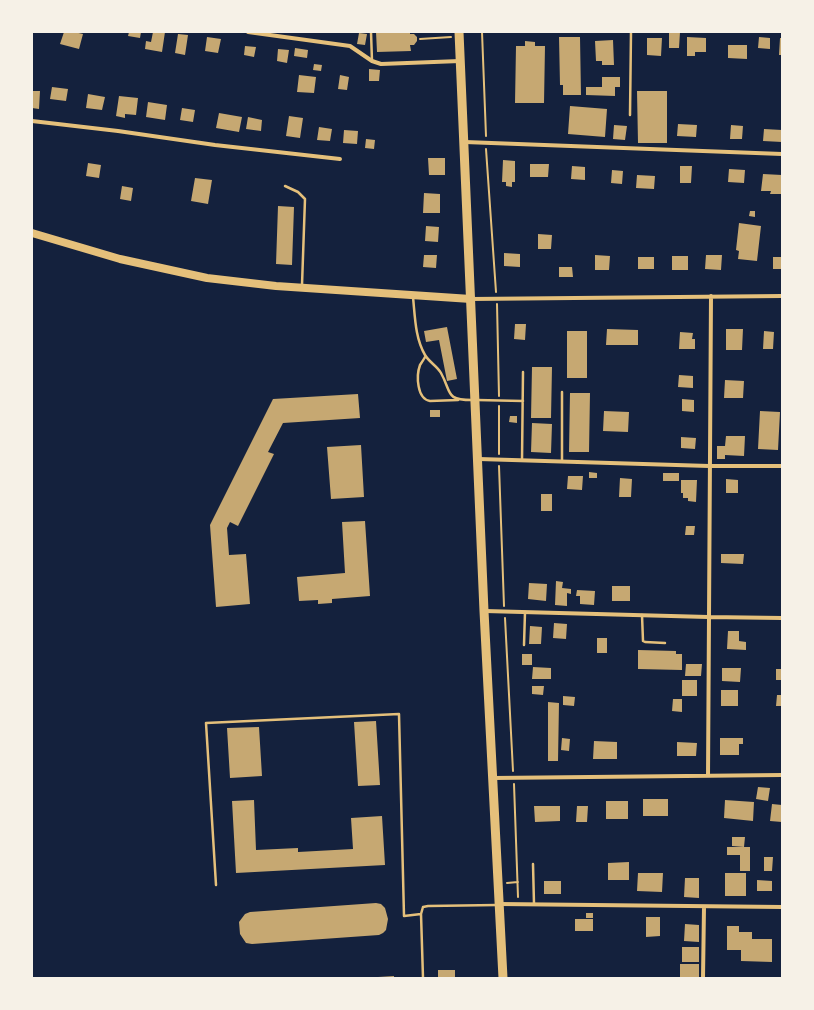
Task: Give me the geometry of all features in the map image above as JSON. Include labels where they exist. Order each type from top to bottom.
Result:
[{"type":"highway","points":[[460,34],[468,242],[479,459],[484,611],[503,978]]},
{"type":"main road","points":[[32,233],[120,259],[207,278],[302,288],[471,300]]},
{"type":"street","points":[[248,32],[345,45],[354,48],[372,61],[381,64],[460,61]]},
{"type":"street","points":[[32,121],[118,130],[215,145],[340,159]]},
{"type":"street","points":[[465,142],[782,154]]},
{"type":"street","points":[[708,776],[711,296]]},
{"type":"street","points":[[471,300],[782,296]]},
{"type":"street","points":[[479,459],[709,466],[782,466]]},
{"type":"street","points":[[484,611],[782,618]]},
{"type":"street","points":[[493,778],[782,775]]},
{"type":"street","points":[[499,904],[782,907]]},
{"type":"street","points":[[703,978],[704,907]]},
{"type":"lane","points":[[372,32],[372,61]]},
{"type":"lane","points":[[630,115],[632,32]]},
{"type":"lane","points":[[285,186],[298,192],[305,199],[302,288]]},
{"type":"lane","points":[[413,296],[418,339],[425,357],[440,372],[448,392],[453,397],[460,400]]},
{"type":"lane","points":[[425,357],[420,365],[418,381],[422,396],[426,400],[523,401]]},
{"type":"lane","points":[[522,460],[523,372]]},
{"type":"lane","points":[[562,392],[562,462]]},
{"type":"lane","points":[[524,645],[525,612]]},
{"type":"lane","points":[[642,615],[643,641],[665,643]]},
{"type":"lane","points":[[216,885],[206,723],[399,714],[404,916],[421,914]]},
{"type":"lane","points":[[533,864],[534,905]]},
{"type":"lane","points":[[423,978],[421,914],[423,908],[428,906],[499,904]]},
{"type":"path","points":[[482,32],[486,143],[496,299],[504,611],[514,778],[519,904]]},
{"type":"path","points":[[420,39],[460,34]]},
{"type":"building","points":[[64,32],[83,34],[79,49],[60,44]]},
{"type":"building","points":[[129,32],[141,32],[140,38],[128,36]]},
{"type":"building","points":[[153,32],[165,32],[162,52],[145,49],[146,41],[151,42]]},
{"type":"building","points":[[376,32],[410,32],[410,34],[414,34],[417,37],[417,41],[414,45],[410,45],[411,51],[377,52]]},
{"type":"building","points":[[669,32],[680,32],[679,48],[669,48]]},
{"type":"building","points":[[359,33],[367,34],[365,45],[357,44]]},
{"type":"building","points":[[178,34],[188,35],[185,55],[175,53]]},
{"type":"building","points":[[207,37],[221,39],[218,53],[205,51]]},
{"type":"building","points":[[559,37],[580,37],[581,95],[563,95],[563,85],[560,85]]},
{"type":"building","points":[[687,37],[706,38],[706,52],[695,52],[695,56],[687,56]]},
{"type":"building","points":[[759,37],[770,38],[770,49],[758,48]]},
{"type":"building","points":[[647,38],[662,38],[661,56],[647,55]]},
{"type":"building","points":[[780,38],[782,38],[782,55],[779,55]]},
{"type":"building","points":[[613,40],[614,65],[602,65],[602,61],[596,61],[595,41]]},
{"type":"building","points":[[525,41],[535,42],[535,46],[545,46],[544,103],[515,103],[516,46],[525,46]]},
{"type":"building","points":[[728,45],[747,45],[747,59],[728,58]]},
{"type":"building","points":[[245,46],[256,47],[254,57],[244,55]]},
{"type":"building","points":[[295,48],[308,50],[307,58],[294,56]]},
{"type":"building","points":[[278,49],[289,50],[287,63],[277,61]]},
{"type":"building","points":[[314,64],[322,65],[321,71],[313,70]]},
{"type":"building","points":[[369,69],[380,70],[379,81],[369,81]]},
{"type":"building","points":[[299,75],[316,77],[314,93],[297,92]]},
{"type":"building","points":[[340,75],[349,77],[347,90],[338,89]]},
{"type":"building","points":[[602,77],[620,77],[620,87],[615,87],[615,96],[586,95],[586,87],[602,87]]},
{"type":"building","points":[[52,87],[68,89],[66,101],[50,99]]},
{"type":"building","points":[[32,91],[40,91],[39,109],[32,108]]},
{"type":"building","points":[[637,91],[667,91],[667,143],[638,143]]},
{"type":"building","points":[[88,94],[105,97],[102,110],[86,108]]},
{"type":"building","points":[[119,96],[138,98],[136,115],[125,114],[125,118],[116,116]]},
{"type":"building","points":[[148,102],[167,105],[165,120],[146,117]]},
{"type":"building","points":[[570,106],[607,109],[605,137],[568,134]]},
{"type":"building","points":[[182,108],[195,110],[193,122],[180,120]]},
{"type":"building","points":[[219,113],[242,117],[239,132],[216,128]]},
{"type":"building","points":[[289,116],[303,118],[300,138],[286,136]]},
{"type":"building","points":[[248,117],[262,120],[261,131],[246,129]]},
{"type":"building","points":[[678,124],[697,125],[696,137],[677,136]]},
{"type":"building","points":[[614,125],[627,126],[625,140],[613,139]]},
{"type":"building","points":[[731,125],[743,126],[742,139],[730,139]]},
{"type":"building","points":[[319,127],[332,129],[330,141],[317,140]]},
{"type":"building","points":[[764,129],[782,130],[782,142],[763,141]]},
{"type":"building","points":[[344,130],[358,131],[357,144],[343,143]]},
{"type":"building","points":[[366,139],[375,140],[374,149],[365,148]]},
{"type":"building","points":[[428,158],[445,158],[445,175],[429,175]]},
{"type":"building","points":[[503,160],[515,161],[515,182],[512,182],[512,187],[506,186],[506,182],[502,182]]},
{"type":"building","points":[[88,163],[101,165],[99,178],[86,176]]},
{"type":"building","points":[[530,164],[549,164],[548,177],[530,177]]},
{"type":"building","points":[[572,166],[585,167],[585,180],[571,179]]},
{"type":"building","points":[[680,166],[692,166],[691,183],[680,183]]},
{"type":"building","points":[[729,169],[745,170],[744,183],[728,182]]},
{"type":"building","points":[[612,170],[623,171],[622,184],[611,183]]},
{"type":"building","points":[[763,174],[782,175],[781,194],[770,194],[771,191],[761,191]]},
{"type":"building","points":[[637,175],[655,176],[654,189],[636,188]]},
{"type":"building","points":[[195,178],[212,180],[208,204],[191,201]]},
{"type":"building","points":[[122,186],[133,188],[131,201],[120,199]]},
{"type":"building","points":[[424,193],[440,194],[440,213],[423,213]]},
{"type":"building","points":[[278,206],[294,207],[292,265],[276,264]]},
{"type":"building","points":[[750,211],[755,211],[755,217],[749,216]]},
{"type":"building","points":[[739,223],[761,226],[757,261],[738,259],[739,251],[736,250]]},
{"type":"building","points":[[426,226],[439,227],[438,242],[425,241]]},
{"type":"building","points":[[538,234],[552,235],[551,249],[538,249]]},
{"type":"building","points":[[504,253],[520,254],[520,267],[504,266]]},
{"type":"building","points":[[424,255],[437,255],[436,268],[423,267]]},
{"type":"building","points":[[595,255],[610,256],[609,270],[595,270]]},
{"type":"building","points":[[706,255],[722,255],[721,270],[705,269]]},
{"type":"building","points":[[672,256],[688,256],[688,270],[672,270]]},
{"type":"building","points":[[638,257],[654,257],[654,269],[638,269]]},
{"type":"building","points":[[773,257],[782,257],[782,269],[773,269]]},
{"type":"building","points":[[559,267],[572,267],[573,277],[559,277]]},
{"type":"building","points":[[515,324],[526,324],[525,340],[514,339]]},
{"type":"building","points":[[447,327],[457,379],[447,381],[439,340],[426,342],[424,331]]},
{"type":"building","points":[[607,329],[638,330],[638,345],[606,345]]},
{"type":"building","points":[[726,329],[743,329],[742,350],[726,350]]},
{"type":"building","points":[[567,331],[587,331],[587,378],[567,378]]},
{"type":"building","points":[[764,331],[774,332],[773,349],[763,349]]},
{"type":"building","points":[[680,332],[693,333],[692,339],[695,339],[695,349],[679,349]]},
{"type":"building","points":[[532,367],[552,367],[551,418],[531,418]]},
{"type":"building","points":[[679,375],[693,376],[693,388],[678,387]]},
{"type":"building","points":[[725,380],[744,381],[743,398],[724,398]]},
{"type":"building","points":[[570,393],[590,393],[589,452],[569,452]]},
{"type":"building","points":[[358,394],[360,418],[283,423],[268,452],[274,454],[238,526],[230,522],[227,528],[229,555],[246,554],[250,604],[216,607],[210,525],[273,399]]},
{"type":"building","points":[[682,399],[694,400],[694,412],[682,411]]},
{"type":"building","points":[[430,410],[440,410],[440,417],[430,417]]},
{"type":"building","points":[[604,411],[629,412],[628,432],[603,431]]},
{"type":"building","points":[[760,411],[780,412],[778,450],[758,449]]},
{"type":"building","points":[[510,416],[517,416],[517,423],[509,422]]},
{"type":"building","points":[[532,423],[552,424],[551,453],[531,452]]},
{"type":"building","points":[[726,436],[745,436],[744,456],[725,455],[725,459],[717,459],[717,446],[725,446]]},
{"type":"building","points":[[681,437],[696,438],[695,449],[681,448]]},
{"type":"building","points":[[361,445],[364,497],[331,499],[327,447]]},
{"type":"building","points":[[589,472],[597,473],[597,478],[589,478]]},
{"type":"building","points":[[663,473],[679,473],[679,481],[663,481]]},
{"type":"building","points":[[568,476],[583,476],[582,490],[567,489]]},
{"type":"building","points":[[620,478],[632,479],[631,497],[619,497]]},
{"type":"building","points":[[726,479],[738,480],[738,493],[726,493]]},
{"type":"building","points":[[681,480],[697,480],[696,502],[688,501],[688,498],[683,498],[683,493],[681,493]]},
{"type":"building","points":[[541,494],[552,494],[552,511],[541,511]]},
{"type":"building","points":[[365,521],[370,596],[332,599],[332,603],[318,604],[318,600],[299,601],[297,577],[345,573],[342,522]]},
{"type":"building","points":[[686,526],[695,526],[694,535],[685,535]]},
{"type":"building","points":[[721,554],[744,554],[743,564],[721,563]]},
{"type":"building","points":[[556,581],[563,582],[562,588],[571,589],[571,594],[567,593],[567,606],[555,605]]},
{"type":"building","points":[[529,583],[547,584],[546,601],[528,599]]},
{"type":"building","points":[[612,586],[630,586],[630,601],[612,601]]},
{"type":"building","points":[[577,590],[595,591],[594,605],[580,604],[580,596],[576,596]]},
{"type":"building","points":[[554,623],[567,624],[566,639],[553,638]]},
{"type":"building","points":[[530,626],[542,627],[541,644],[529,644]]},
{"type":"building","points":[[728,631],[739,631],[739,641],[746,642],[746,650],[727,649]]},
{"type":"building","points":[[597,638],[607,638],[607,653],[597,653]]},
{"type":"building","points":[[638,650],[676,651],[676,654],[682,654],[682,670],[638,669]]},
{"type":"building","points":[[522,654],[532,654],[532,665],[522,665]]},
{"type":"building","points":[[686,664],[702,664],[701,676],[685,676]]},
{"type":"building","points":[[533,667],[551,668],[551,679],[532,679]]},
{"type":"building","points":[[722,668],[741,668],[740,682],[722,681]]},
{"type":"building","points":[[776,669],[782,669],[782,680],[776,680]]},
{"type":"building","points":[[682,680],[697,680],[697,696],[682,696]]},
{"type":"building","points":[[532,686],[544,686],[543,695],[532,694]]},
{"type":"building","points":[[721,690],[738,690],[738,706],[721,706]]},
{"type":"building","points":[[777,695],[782,695],[782,706],[776,706]]},
{"type":"building","points":[[563,696],[575,697],[574,706],[563,705]]},
{"type":"building","points":[[673,699],[682,699],[682,712],[672,711]]},
{"type":"building","points":[[548,702],[559,703],[558,761],[548,761]]},
{"type":"building","points":[[376,721],[380,785],[358,786],[354,722]]},
{"type":"building","points":[[259,727],[262,776],[230,778],[227,728]]},
{"type":"building","points":[[562,738],[570,739],[569,751],[561,750]]},
{"type":"building","points":[[720,738],[743,738],[743,744],[739,744],[739,755],[720,755]]},
{"type":"building","points":[[594,741],[617,742],[617,759],[593,759]]},
{"type":"building","points":[[677,742],[697,743],[696,756],[677,756]]},
{"type":"building","points":[[758,787],[770,788],[768,801],[756,799]]},
{"type":"building","points":[[643,799],[668,799],[668,816],[643,816]]},
{"type":"building","points":[[254,800],[256,850],[298,848],[298,852],[353,849],[351,818],[382,816],[385,865],[236,873],[232,801]]},
{"type":"building","points":[[725,800],[754,802],[753,821],[724,818]]},
{"type":"building","points":[[606,801],[628,801],[628,819],[606,819]]},
{"type":"building","points":[[772,804],[782,805],[782,822],[770,821]]},
{"type":"building","points":[[534,806],[560,806],[560,821],[535,822]]},
{"type":"building","points":[[577,806],[588,806],[587,822],[576,822]]},
{"type":"building","points":[[732,837],[745,837],[744,847],[732,846]]},
{"type":"building","points":[[727,847],[750,847],[750,871],[740,871],[740,855],[727,855]]},
{"type":"building","points":[[764,857],[773,857],[772,871],[764,871]]},
{"type":"building","points":[[629,862],[629,880],[608,880],[608,863]]},
{"type":"building","points":[[638,873],[663,873],[662,892],[637,891]]},
{"type":"building","points":[[725,873],[746,873],[746,896],[725,896]]},
{"type":"building","points":[[685,878],[699,878],[699,898],[684,897]]},
{"type":"building","points":[[757,880],[772,881],[772,891],[757,891]]},
{"type":"building","points":[[544,881],[561,881],[561,894],[544,894]]},
{"type":"building","points":[[376,903],[381,904],[385,908],[388,919],[386,930],[379,935],[252,944],[246,943],[240,934],[239,922],[245,914],[250,912]]},
{"type":"building","points":[[586,913],[593,913],[593,918],[586,918]]},
{"type":"building","points":[[646,917],[660,917],[660,936],[646,937]]},
{"type":"building","points":[[575,919],[593,919],[593,931],[575,931]]},
{"type":"building","points":[[685,924],[699,925],[699,942],[684,941]]},
{"type":"building","points":[[727,926],[739,926],[739,932],[752,932],[752,939],[772,939],[772,962],[741,961],[741,950],[727,950]]},
{"type":"building","points":[[682,947],[699,947],[699,962],[682,962]]},
{"type":"building","points":[[680,964],[699,964],[699,978],[680,978]]},
{"type":"building","points":[[438,970],[455,970],[455,978],[438,978]]},
{"type":"building","points":[[394,976],[394,978],[378,978],[378,977]]}]
